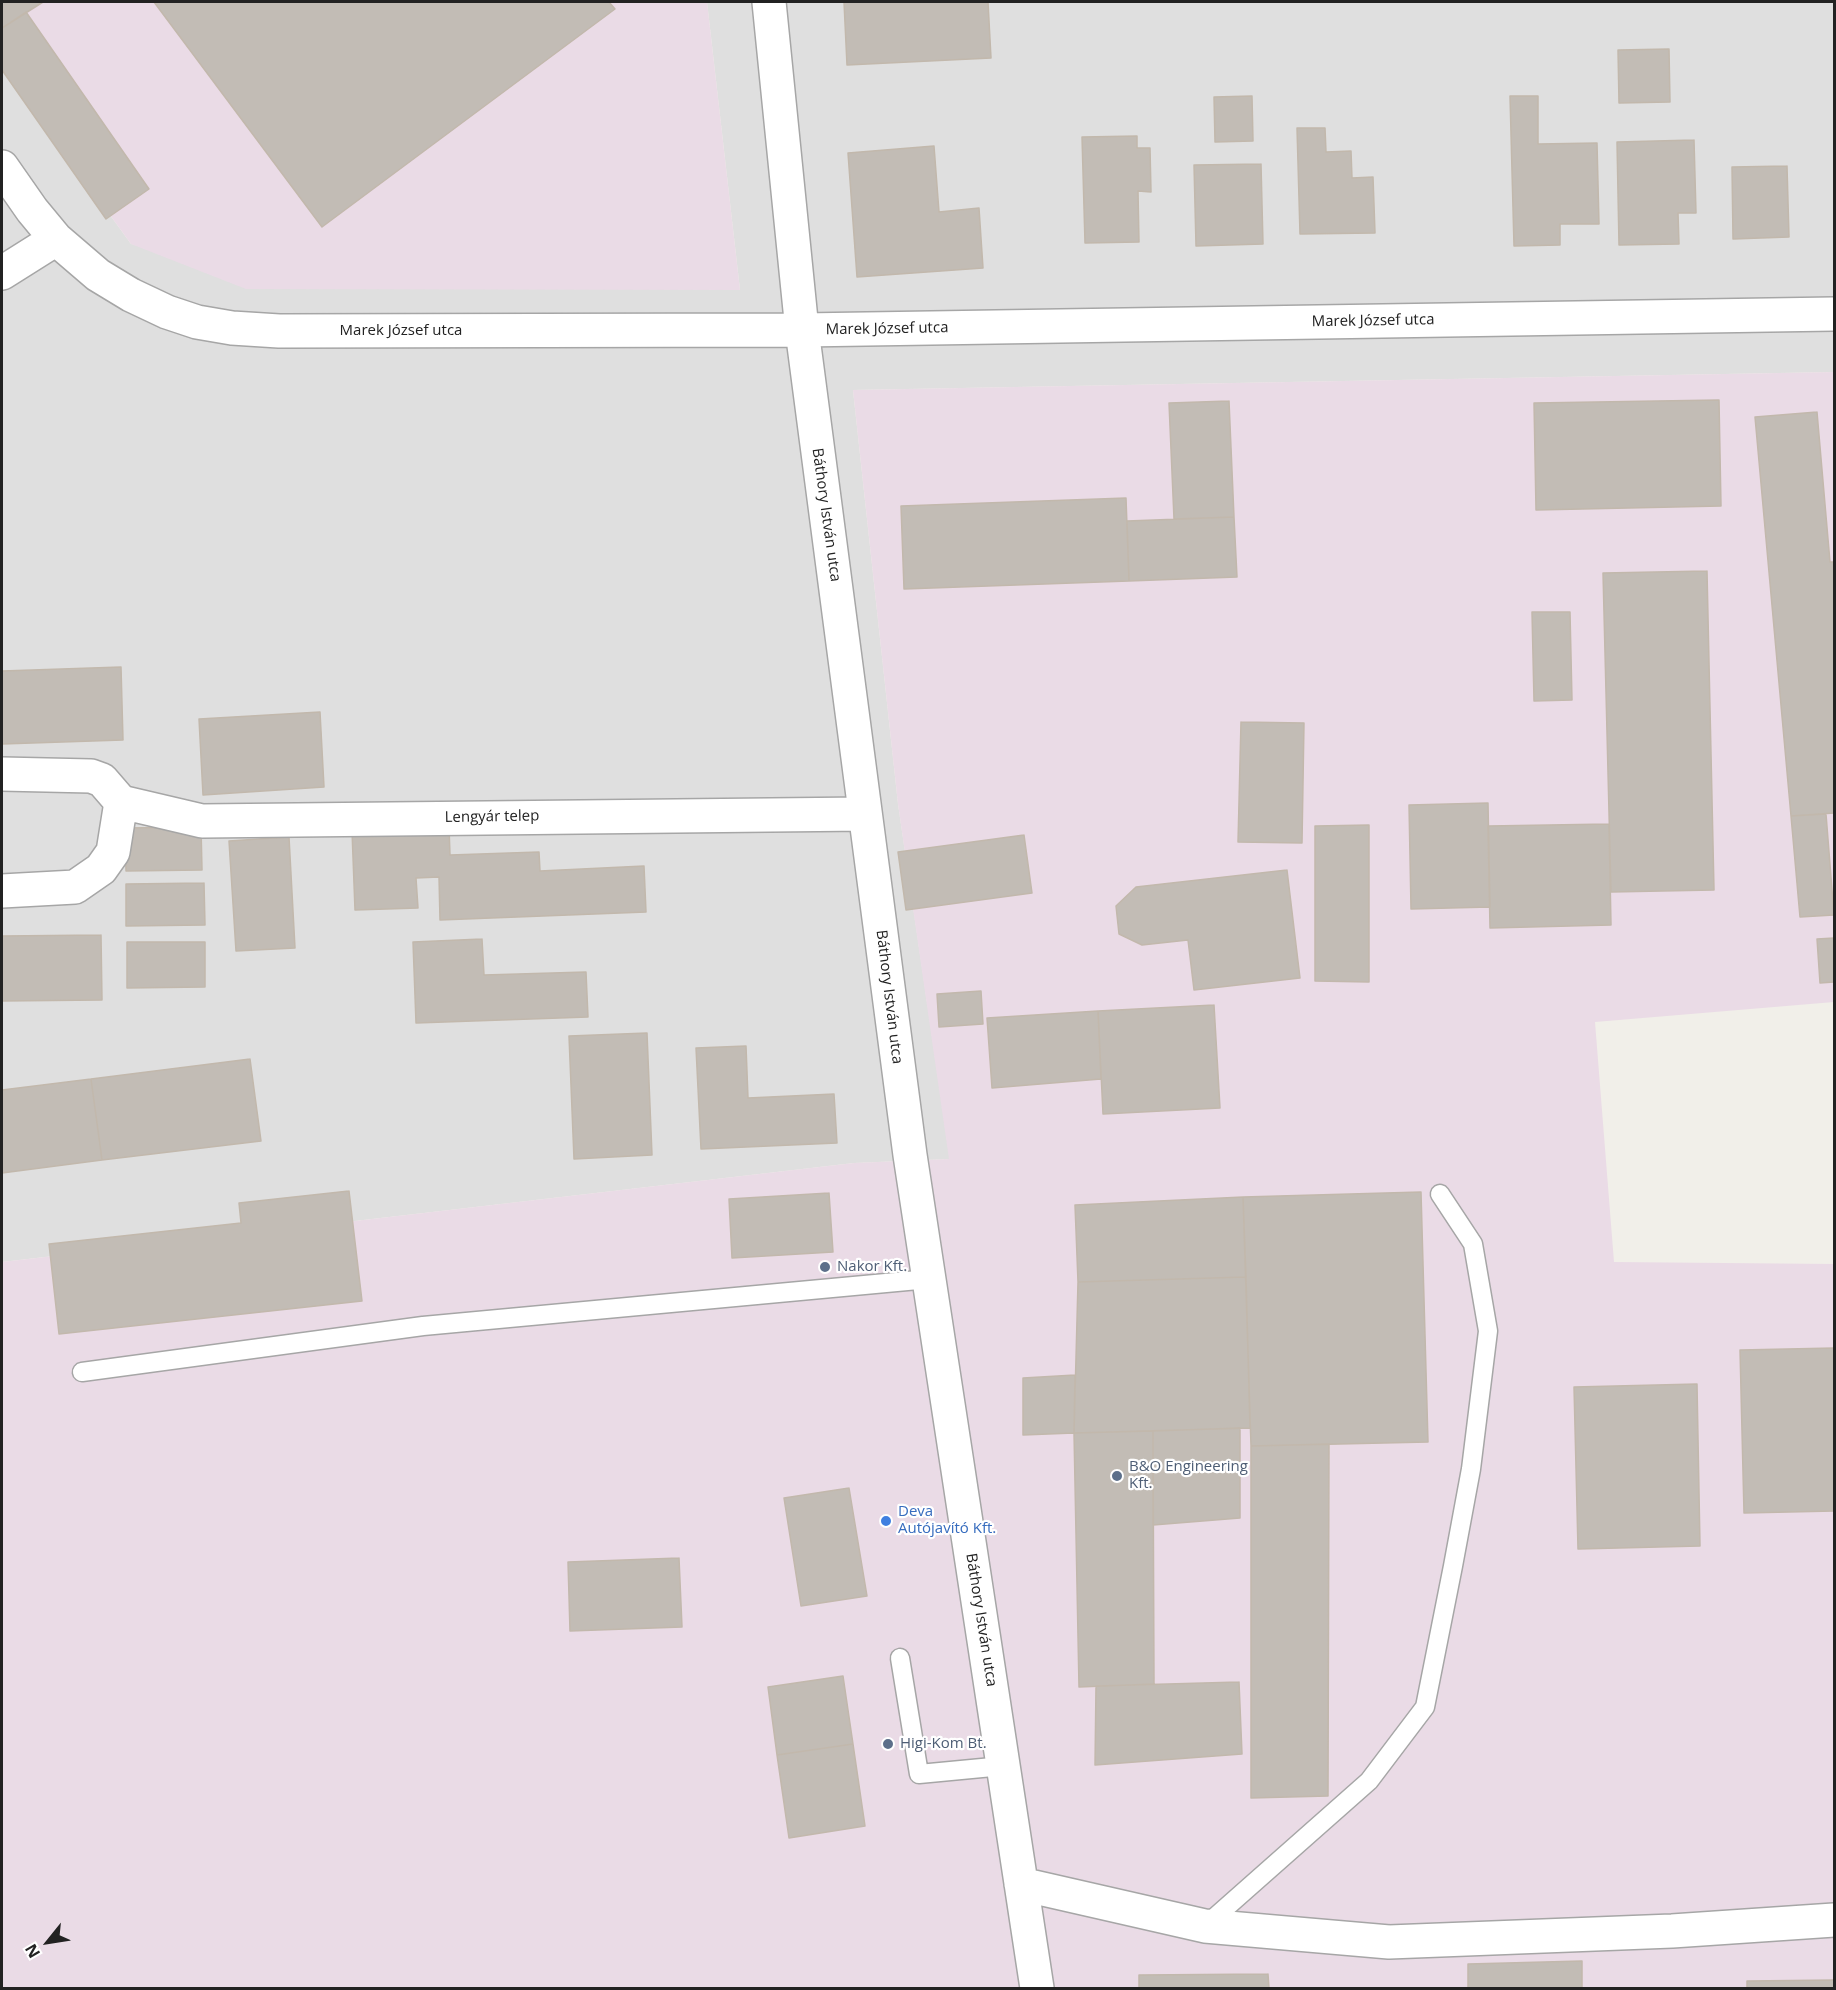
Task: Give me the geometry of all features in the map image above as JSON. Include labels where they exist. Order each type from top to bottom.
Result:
[{"type":"street","name":"Báthory István utca","points":[[769,2],[801,330],[910,1155],[1037,1989]]},
{"type":"street","name":"Marek József utca","points":[[2,166],[32,210],[56,239],[98,275],[131,295],[167,312],[232,328],[279,331],[801,330],[1834,314]]},
{"type":"street","points":[[2,273],[56,239]]},
{"type":"street","points":[[2,774],[91,776],[102,780],[121,801],[113,852],[100,869],[75,886],[2,891]]},
{"type":"street","name":"Lengyár telep","points":[[121,801],[202,820],[866,814]]},
{"type":"street","points":[[1022,1884],[1205,1926],[1389,1942],[1672,1931],[1834,1920]]},
{"type":"lane","points":[[1205,1926],[1369,1781],[1425,1707],[1469,1480],[1488,1331],[1473,1244],[1440,1194]]},
{"type":"lane","points":[[82,1372],[423,1326],[929,1280]]},
{"type":"lane","points":[[900,1658],[919,1774],[1003,1766]]},
{"type":"shaded area","points":[[2,2],[707,2],[740,290],[246,289],[131,244],[2,66]]},
{"type":"shaded area","points":[[707,2],[1834,2],[1834,372],[853,390],[898,804],[950,1159],[854,1163],[2,1262],[2,66],[131,244],[740,290]]},
{"type":"shaded area","points":[[1834,372],[1834,1002],[1595,1022],[1614,1262],[1834,1264],[1834,1988],[2,1988],[2,1262],[854,1163],[949,1159],[898,804],[853,390]]},
{"type":"building","points":[[2,2],[43,2],[2,28]]},
{"type":"building","points":[[154,2],[609,2],[615,9],[322,227]]},
{"type":"building","points":[[844,2],[988,2],[991,58],[847,65]]},
{"type":"building","points":[[26,12],[149,189],[106,219],[2,70],[2,28]]},
{"type":"building","points":[[1669,49],[1670,102],[1619,103],[1618,50]]},
{"type":"building","points":[[1252,96],[1253,141],[1215,142],[1214,97]]},
{"type":"building","points":[[1510,96],[1538,96],[1538,144],[1597,143],[1599,224],[1560,224],[1560,245],[1514,246]]},
{"type":"building","points":[[1297,128],[1325,128],[1326,152],[1351,151],[1352,178],[1373,177],[1375,233],[1300,234]]},
{"type":"building","points":[[1137,136],[1137,148],[1150,148],[1151,192],[1138,191],[1139,242],[1085,243],[1082,137]]},
{"type":"building","points":[[1694,140],[1696,213],[1678,213],[1679,244],[1619,245],[1617,142]]},
{"type":"building","points":[[934,146],[939,212],[979,208],[983,268],[857,277],[848,153]]},
{"type":"building","points":[[1261,164],[1263,244],[1196,246],[1194,165]]},
{"type":"building","points":[[1787,166],[1789,237],[1733,239],[1732,167]]},
{"type":"building","points":[[1719,400],[1721,506],[1536,510],[1534,403]]},
{"type":"building","points":[[1229,401],[1234,517],[1174,519],[1169,403]]},
{"type":"building","points":[[1817,412],[1830,562],[1834,562],[1834,813],[1791,816],[1755,417]]},
{"type":"building","points":[[1126,498],[1129,581],[904,589],[901,506]]},
{"type":"building","points":[[1234,517],[1237,577],[1129,581],[1127,521]]},
{"type":"building","points":[[1707,571],[1714,890],[1611,892],[1603,573]]},
{"type":"building","points":[[1532,612],[1570,612],[1572,700],[1534,701]]},
{"type":"building","points":[[121,667],[123,740],[2,744],[2,671]]},
{"type":"building","points":[[320,712],[324,787],[203,795],[199,719]]},
{"type":"building","points":[[1241,722],[1304,723],[1302,843],[1238,842]]},
{"type":"building","points":[[1488,803],[1490,907],[1411,909],[1409,805]]},
{"type":"building","points":[[1826,814],[1834,915],[1800,917],[1791,816]]},
{"type":"building","points":[[1609,824],[1611,925],[1490,928],[1488,826]]},
{"type":"building","points":[[1369,825],[1369,982],[1315,981],[1315,826]]},
{"type":"building","points":[[201,827],[202,870],[126,871],[125,828]]},
{"type":"building","points":[[449,827],[450,855],[539,852],[540,871],[644,866],[646,912],[440,920],[439,877],[416,878],[418,908],[355,910],[352,831]]},
{"type":"building","points":[[1024,835],[1032,893],[906,910],[898,852]]},
{"type":"building","points":[[289,837],[295,948],[236,951],[229,841]]},
{"type":"building","points":[[1287,870],[1300,978],[1194,990],[1188,940],[1142,945],[1119,934],[1116,906],[1136,887]]},
{"type":"building","points":[[204,883],[205,925],[126,926],[126,884]]},
{"type":"building","points":[[101,935],[102,1000],[2,1001],[2,936]]},
{"type":"building","points":[[1834,938],[1834,982],[1820,983],[1817,939]]},
{"type":"building","points":[[482,939],[484,975],[586,972],[588,1017],[416,1023],[413,942]]},
{"type":"building","points":[[127,942],[205,942],[205,987],[127,988]]},
{"type":"building","points":[[981,991],[983,1024],[939,1027],[937,994]]},
{"type":"building","points":[[1214,1005],[1220,1108],[1103,1114],[1098,1011]]},
{"type":"building","points":[[1098,1011],[1101,1079],[992,1088],[987,1018]]},
{"type":"building","points":[[647,1033],[652,1155],[574,1159],[569,1036]]},
{"type":"building","points":[[746,1046],[748,1098],[834,1094],[837,1143],[701,1149],[696,1048]]},
{"type":"building","points":[[250,1059],[261,1141],[102,1160],[91,1079]]},
{"type":"building","points":[[91,1079],[102,1160],[2,1173],[2,1090]]},
{"type":"building","points":[[349,1191],[362,1301],[59,1334],[49,1244],[241,1223],[239,1203]]},
{"type":"building","points":[[1421,1192],[1428,1442],[1251,1446],[1243,1197]]},
{"type":"building","points":[[829,1193],[833,1252],[732,1258],[729,1199]]},
{"type":"building","points":[[1243,1197],[1246,1277],[1078,1282],[1075,1205]]},
{"type":"building","points":[[1246,1277],[1250,1428],[1074,1433],[1078,1282]]},
{"type":"building","points":[[1834,1348],[1834,1511],[1744,1513],[1740,1350]]},
{"type":"building","points":[[1075,1375],[1074,1433],[1023,1435],[1023,1378]]},
{"type":"building","points":[[1697,1384],[1700,1546],[1578,1549],[1574,1387]]},
{"type":"building","points":[[1240,1428],[1240,1518],[1153,1525],[1153,1431]]},
{"type":"building","points":[[1153,1431],[1154,1684],[1079,1687],[1074,1433]]},
{"type":"building","points":[[1329,1444],[1328,1796],[1251,1798],[1251,1446]]},
{"type":"building","points":[[849,1488],[867,1596],[801,1606],[784,1498]]},
{"type":"building","points":[[679,1558],[682,1627],[570,1631],[568,1562]]},
{"type":"building","points":[[843,1676],[853,1744],[777,1755],[768,1687]]},
{"type":"building","points":[[1239,1682],[1242,1754],[1095,1765],[1096,1686]]},
{"type":"building","points":[[853,1744],[865,1826],[789,1838],[777,1755]]},
{"type":"building","points":[[1582,1961],[1582,1988],[1468,1988],[1468,1964]]},
{"type":"building","points":[[1268,1974],[1269,1988],[1139,1988],[1139,1975]]},
{"type":"building","points":[[1834,1980],[1834,1988],[1747,1988],[1747,1981]]},
{"type":"place","name":"Nakor Kft.","points":[[825,1267]]},
{"type":"place","name":"B&O Engineering Kft.","points":[[1117,1476]]},
{"type":"place","name":"Deva Autójavító Kft.","points":[[886,1521]]},
{"type":"place","name":"Higi-Kom Bt.","points":[[888,1744]]}]
